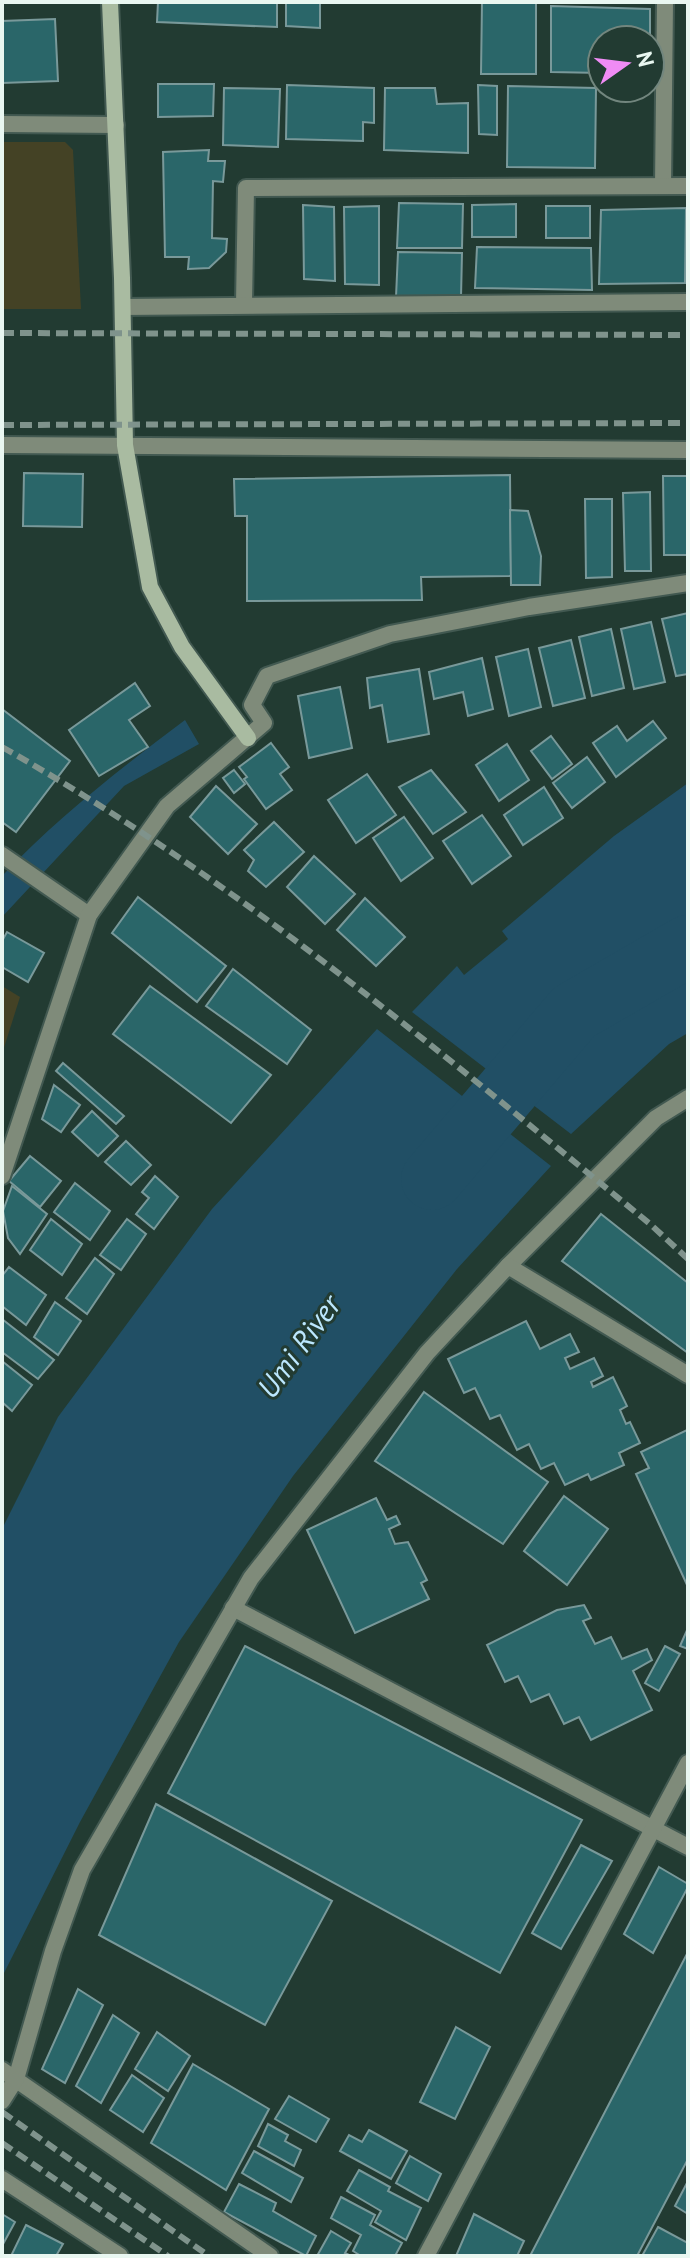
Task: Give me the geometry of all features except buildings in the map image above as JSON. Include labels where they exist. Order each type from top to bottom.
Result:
[{"type":"street","points":[[110,2],[123,307],[125,445],[150,587],[182,647],[248,738]]},
{"type":"street","points":[[663,186],[665,2]]},
{"type":"street","points":[[2,124],[116,125]]},
{"type":"street","points":[[244,304],[246,188],[688,186]]},
{"type":"street","points":[[123,307],[688,302]]},
{"type":"street","points":[[2,445],[688,450]]},
{"type":"street","points":[[2,1176],[89,915],[167,806],[264,723],[252,705],[267,676],[390,634],[529,607],[688,583]]},
{"type":"street","points":[[2,855],[89,915]]},
{"type":"street","points":[[2,2101],[82,1870],[251,1578],[427,1353],[508,1266],[656,1118],[688,1098]]},
{"type":"street","points":[[508,1266],[688,1375]]},
{"type":"street","points":[[233,1608],[688,1847]]},
{"type":"street","points":[[426,2256],[688,1763]]},
{"type":"street","points":[[9,2074],[270,2256]]},
{"type":"street","points":[[2,2179],[120,2256]]},
{"type":"shaded area","points":[[2,142],[65,142],[73,150],[81,309],[2,309]]},
{"type":"shaded area","points":[[2,986],[20,997],[2,1054]]},
{"type":"water","points":[[185,720],[199,744],[124,786],[2,917],[2,876],[90,794]]},
{"type":"water","points":[[688,783],[688,1033],[669,1044],[571,1134],[412,1012],[457,966],[464,975],[508,939],[502,931],[614,836]]},
{"type":"water","points":[[377,1029],[551,1166],[457,1269],[293,1476],[179,1642],[80,1822],[2,1977],[2,1529],[58,1417],[212,1209]]},
{"type":"waterway","name":"Umi River","points":[[432,1179],[574,1012],[688,946]]},
{"type":"railway","points":[[2,333],[688,335]]},
{"type":"railway","points":[[2,425],[688,423]]},
{"type":"railway","points":[[2,747],[89,799],[256,912],[416,1033],[650,1224],[688,1259]]},
{"type":"railway","points":[[2,2112],[209,2256]]},
{"type":"railway","points":[[2,2143],[168,2256]]}]
